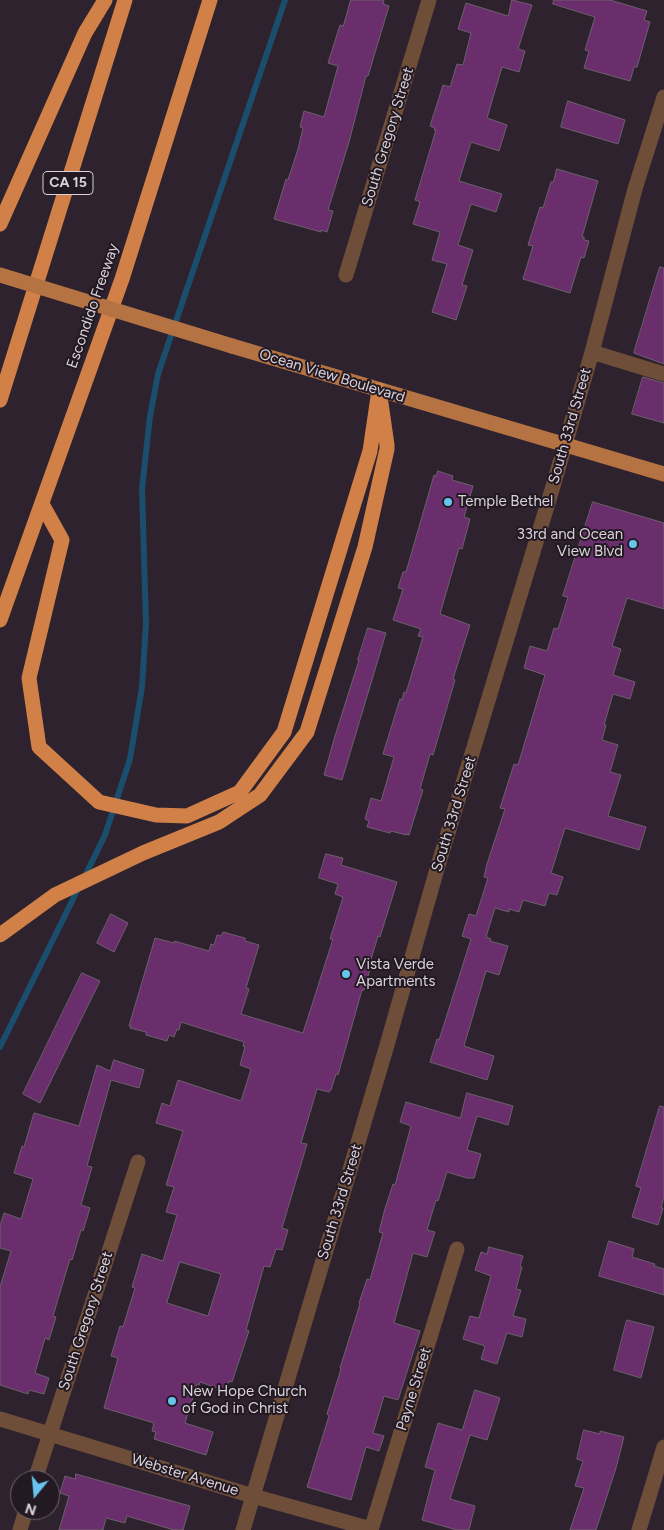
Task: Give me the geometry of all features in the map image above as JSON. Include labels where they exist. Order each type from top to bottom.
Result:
[{"type":"highway","points":[[0,224],[85,33],[105,0]]},
{"type":"highway","name":"CA 15","points":[[0,400],[124,0]]},
{"type":"highway","name":"Escondido Freeway","points":[[0,620],[122,279],[210,0]]},
{"type":"highway","points":[[42,504],[62,540],[29,678],[39,747],[99,802],[156,815],[187,816],[240,792],[284,732],[370,450],[378,390]]},
{"type":"highway","points":[[0,936],[55,895],[143,853],[219,822],[260,795],[307,732],[364,547],[387,449],[378,390]]},
{"type":"main road","name":"Ocean View Boulevard","points":[[0,275],[378,390],[664,474]]},
{"type":"street","name":"South Gregory Street","points":[[346,275],[429,0]]},
{"type":"street","name":"South 33rd Street","points":[[243,1530],[387,1045],[440,859],[565,444],[592,352],[635,188],[664,97]]},
{"type":"street","points":[[592,352],[664,374]]},
{"type":"street","name":"South Gregory Street","points":[[39,1470],[138,1162]]},
{"type":"street","name":"Payne Street","points":[[371,1530],[456,1249]]},
{"type":"street","name":"Webster Avenue","points":[[0,1419],[371,1530]]},
{"type":"street","points":[[639,1530],[664,1447]]},
{"type":"building","points":[[351,0],[384,0],[383,4],[389,6],[368,76],[366,76],[349,142],[328,210],[333,211],[327,232],[321,230],[321,232],[274,219],[286,179],[288,180],[298,149],[303,128],[300,127],[304,111],[324,117],[338,66],[328,63],[340,25],[343,26]]},
{"type":"building","points":[[512,0],[532,5],[518,49],[525,51],[519,72],[502,67],[487,118],[507,125],[499,151],[471,142],[459,181],[502,194],[496,212],[471,204],[458,245],[473,250],[462,285],[467,286],[456,320],[432,312],[447,264],[432,260],[440,232],[413,224],[420,202],[415,200],[436,130],[430,126],[443,85],[450,87],[457,64],[463,65],[471,33],[458,29],[466,3],[508,16]]},
{"type":"building","points":[[554,0],[610,0],[647,11],[644,20],[650,22],[637,67],[634,67],[630,81],[584,68],[589,51],[585,50],[595,17],[553,4]]},
{"type":"building","points":[[568,101],[625,120],[618,144],[561,127]]},
{"type":"building","points":[[557,169],[598,181],[582,237],[584,237],[584,240],[589,241],[584,258],[581,257],[570,293],[523,279],[533,246],[528,245],[540,207],[543,208]]},
{"type":"building","points":[[660,267],[664,268],[664,364],[634,353]]},
{"type":"building","points":[[643,377],[664,383],[664,423],[632,414]]},
{"type":"building","points":[[438,471],[453,476],[452,480],[473,486],[464,517],[470,519],[462,549],[459,548],[440,614],[470,625],[453,679],[455,680],[433,755],[430,754],[420,789],[423,790],[409,835],[406,835],[367,827],[369,821],[365,819],[371,798],[381,801],[394,757],[383,754],[400,699],[402,700],[404,692],[406,693],[423,637],[418,636],[421,629],[393,620],[403,589],[398,588],[403,572],[406,572],[434,475],[436,476]]},
{"type":"building","points":[[593,502],[664,523],[664,609],[627,598],[612,646],[621,649],[613,675],[635,682],[630,699],[613,694],[604,725],[606,725],[602,740],[618,745],[610,772],[621,775],[608,816],[646,827],[639,850],[565,828],[551,873],[563,877],[557,895],[549,893],[545,906],[523,900],[519,912],[509,909],[509,912],[495,908],[486,937],[491,939],[490,941],[508,946],[499,975],[486,971],[464,1046],[494,1056],[487,1080],[430,1062],[437,1039],[439,1040],[471,939],[462,936],[469,914],[476,916],[488,878],[484,877],[487,864],[505,809],[500,808],[514,764],[518,765],[545,675],[524,668],[530,646],[547,651],[554,628],[558,629],[568,597],[563,596]]},
{"type":"building","points":[[368,628],[386,633],[342,780],[324,775]]},
{"type":"building","points":[[326,854],[343,858],[341,865],[397,882],[380,937],[378,936],[338,1075],[336,1074],[329,1092],[317,1089],[301,1143],[307,1144],[282,1228],[288,1230],[282,1250],[276,1249],[270,1267],[264,1266],[246,1330],[249,1331],[232,1382],[229,1381],[226,1391],[200,1382],[199,1385],[197,1384],[185,1423],[213,1432],[206,1455],[154,1439],[156,1432],[152,1431],[154,1423],[104,1408],[118,1358],[111,1356],[120,1326],[123,1327],[135,1288],[132,1287],[142,1254],[163,1261],[177,1215],[166,1212],[174,1187],[166,1185],[183,1131],[156,1123],[162,1103],[170,1106],[178,1080],[241,1101],[251,1069],[240,1065],[245,1047],[243,1046],[244,1042],[181,1022],[179,1030],[177,1029],[174,1037],[169,1035],[167,1041],[146,1035],[146,1032],[130,1028],[131,1026],[129,1026],[155,938],[174,943],[174,941],[209,951],[211,944],[214,945],[217,935],[221,936],[223,932],[245,938],[245,941],[259,945],[246,988],[249,989],[241,1014],[303,1033],[333,939],[330,939],[343,897],[335,894],[338,884],[319,878]],"holes":[[[180,1262],[221,1274],[208,1316],[167,1303]]]},
{"type":"building","points":[[111,914],[128,923],[114,952],[97,943]]},
{"type":"building","points":[[82,973],[100,981],[40,1103],[23,1094]]},
{"type":"building","points":[[114,1060],[144,1070],[139,1088],[111,1080],[87,1166],[92,1167],[81,1205],[90,1208],[72,1260],[70,1259],[53,1316],[56,1317],[49,1340],[45,1338],[35,1373],[49,1378],[44,1394],[29,1390],[28,1394],[0,1385],[0,1287],[11,1251],[0,1248],[0,1226],[4,1213],[21,1219],[33,1179],[14,1173],[34,1113],[79,1126],[97,1065],[110,1071]]},
{"type":"building","points":[[467,1093],[513,1106],[508,1125],[477,1116],[467,1150],[481,1154],[474,1178],[467,1178],[447,1172],[427,1230],[435,1232],[427,1257],[413,1253],[394,1323],[420,1331],[398,1400],[384,1396],[373,1433],[384,1436],[379,1451],[366,1447],[351,1500],[307,1487],[329,1416],[327,1414],[359,1303],[367,1279],[370,1280],[383,1233],[379,1232],[384,1212],[393,1184],[395,1185],[411,1126],[400,1122],[406,1102],[460,1118]]},
{"type":"building","points":[[660,1106],[664,1107],[664,1197],[658,1225],[632,1217],[641,1188],[636,1186]]},
{"type":"building","points":[[609,1241],[634,1249],[632,1257],[655,1264],[654,1266],[664,1269],[664,1295],[599,1276]]},
{"type":"building","points":[[489,1247],[523,1256],[516,1289],[521,1290],[513,1316],[526,1319],[522,1337],[507,1333],[497,1364],[481,1359],[485,1346],[463,1339],[470,1316],[479,1318],[491,1276],[475,1270],[481,1252],[487,1254]]},
{"type":"building","points":[[627,1320],[654,1327],[641,1378],[614,1370]]},
{"type":"building","points":[[475,1390],[500,1398],[487,1440],[470,1435],[450,1499],[475,1506],[469,1530],[457,1530],[422,1520],[435,1470],[425,1467],[438,1423],[462,1430]]},
{"type":"building","points":[[584,1430],[600,1434],[600,1431],[624,1437],[596,1530],[570,1530],[584,1488],[575,1486],[583,1461],[577,1459]]},
{"type":"building","points":[[76,1474],[190,1506],[183,1530],[174,1530],[127,1516],[125,1523],[106,1518],[103,1530],[59,1530],[69,1496],[60,1493],[65,1476],[75,1479]]},
{"type":"waterway","points":[[84,878],[105,835],[130,759],[142,687],[146,624],[142,489],[150,416],[158,374],[285,0]]},
{"type":"waterway","points":[[0,1047],[79,887]]},
{"type":"place","name":"Temple Bethel","points":[[448,502]]},
{"type":"place","name":"33rd and Ocean View Blvd","points":[[633,544]]},
{"type":"place","name":"Vista Verde Apartments","points":[[346,974]]},
{"type":"place","name":"New Hope Church of God in Christ","points":[[172,1401]]}]
